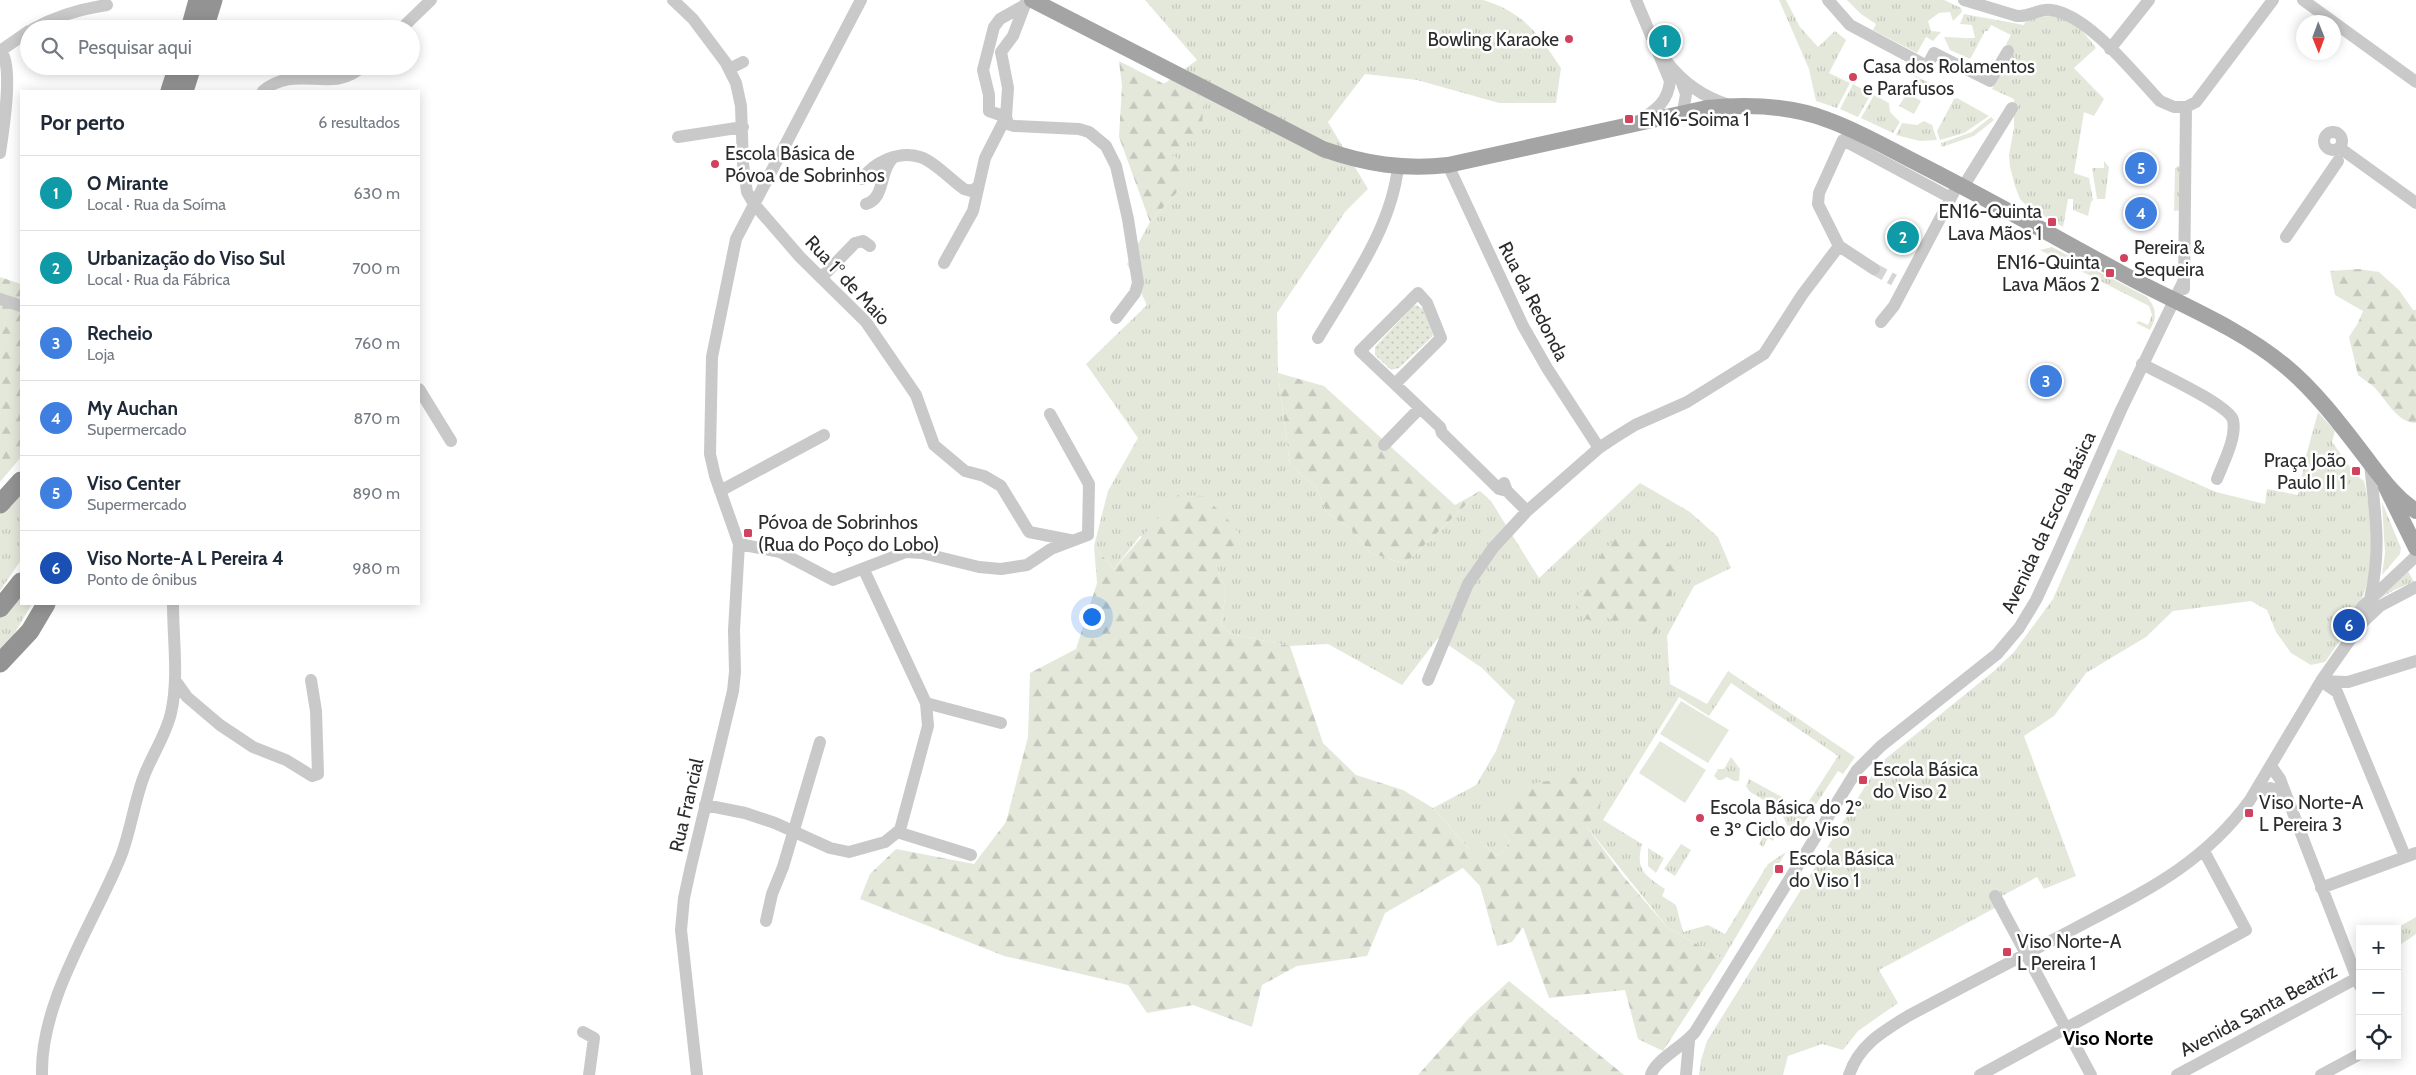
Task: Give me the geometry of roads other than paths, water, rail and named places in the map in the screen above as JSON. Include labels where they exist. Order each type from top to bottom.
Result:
[{"type":"highway","points":[[192,20],[198,0]]},
{"type":"highway","points":[[207,20],[213,0]]},
{"type":"highway","points":[[170,90],[175,75]]},
{"type":"highway","points":[[184,90],[189,75]]},
{"type":"highway","points":[[0,504],[20,482]]},
{"type":"highway","points":[[0,608],[20,583]]},
{"type":"highway","points":[[0,663],[30,631],[45,605]]},
{"type":"main road","points":[[1028,2],[1323,149],[1366,163],[1398,167],[1448,165],[1683,112],[1731,105],[1774,107],[1828,120],[2153,290],[2173,307],[2193,312],[2235,332],[2284,365],[2324,407],[2386,485],[2416,511]]},
{"type":"main road","points":[[2386,485],[2388,494],[2416,548]]},
{"type":"street","points":[[410,20],[431,0]]},
{"type":"street","points":[[673,0],[693,19],[729,69],[736,83],[743,127],[743,164],[753,197]]},
{"type":"street","points":[[861,0],[753,197],[734,247],[712,357],[710,454],[720,491],[739,544],[780,552],[833,580],[864,570],[906,552],[922,553],[978,567],[1001,569],[1027,565],[1070,540],[1088,535],[1089,484],[1050,414]]},
{"type":"street","points":[[1636,0],[1658,50],[1675,79],[1683,112]]},
{"type":"street","points":[[1828,0],[1850,25],[1927,66],[1934,52],[1990,81],[2008,50]]},
{"type":"street","points":[[1964,0],[2025,17],[2041,11],[2054,10],[2082,22],[2160,101],[2174,107],[2186,107],[2196,102],[2273,0]]},
{"type":"street","points":[[2110,49],[2149,0]]},
{"type":"street","points":[[2303,0],[2416,82]]},
{"type":"street","points":[[1028,2],[1013,36],[1001,52],[1008,88],[1006,117],[1008,124],[1014,126],[1071,128],[1089,132],[1098,138],[1112,155],[1128,219],[1138,283],[1135,293],[1116,318]]},
{"type":"street","points":[[1006,117],[989,111],[989,95],[983,70],[994,27],[1000,19],[1028,2]]},
{"type":"street","points":[[52,20],[85,8],[107,5]]},
{"type":"street","points":[[0,153],[7,83],[5,56],[0,51],[20,38]]},
{"type":"street","points":[[729,69],[743,62]]},
{"type":"street","points":[[265,90],[288,79],[346,79],[351,75]]},
{"type":"street","points":[[1675,79],[1702,94],[1731,105]]},
{"type":"street","points":[[1637,123],[1662,105],[1675,79]]},
{"type":"street","points":[[2186,107],[2184,284],[2187,301],[2193,312]]},
{"type":"street","points":[[1881,322],[1894,306],[1899,284],[1957,189],[2012,108]]},
{"type":"street","points":[[944,263],[973,210],[985,158],[1006,117]]},
{"type":"street","points":[[678,137],[743,127]]},
{"type":"street","points":[[1874,269],[1839,246],[1818,204],[1819,193],[1844,140],[1957,189]]},
{"type":"street","points":[[2340,148],[2416,203]]},
{"type":"street","points":[[862,179],[869,169],[881,162],[907,155],[920,157],[964,189],[971,191],[978,188]]},
{"type":"street","points":[[866,204],[873,202],[878,196],[887,163],[894,158]]},
{"type":"street","points":[[2286,237],[2338,161]]},
{"type":"street","name":"Rua da Redonda","points":[[1448,165],[1523,326],[1551,376],[1599,448]]},
{"type":"street","points":[[1318,338],[1387,215],[1396,190],[1398,167]]},
{"type":"street","name":"Rua 1° de Maio","points":[[753,197],[821,278],[866,322],[916,396],[934,445],[964,471],[984,476],[1001,486],[1029,532],[1070,540]]},
{"type":"street","points":[[821,278],[854,243],[863,242],[870,246]]},
{"type":"street","points":[[1428,680],[1468,584],[1493,548],[1526,511],[1599,448],[1635,425],[1687,402],[1758,359],[1769,348],[1802,295],[1839,246]]},
{"type":"street","points":[[2153,290],[2171,291],[2184,284]]},
{"type":"street","name":"Avenida da Escola Básica","points":[[1651,1075],[1654,1068],[1689,1041],[1857,770],[1881,746],[1997,654],[2019,628],[2036,600],[2142,364],[2184,284]]},
{"type":"street","points":[[1395,384],[1441,338],[1427,302],[1418,293],[1360,351],[1440,427],[1442,433],[1500,489],[1507,491],[1526,511]]},
{"type":"street","points":[[0,299],[20,306]]},
{"type":"street","points":[[2142,364],[2217,404],[2230,414],[2233,421],[2232,437],[2217,479]]},
{"type":"street","points":[[420,391],[451,441]]},
{"type":"street","points":[[1384,445],[1420,408]]},
{"type":"street","points":[[720,491],[824,435]]},
{"type":"street","points":[[2370,463],[2376,509],[2378,558],[2370,599]]},
{"type":"street","name":"Rua Francial","points":[[697,1075],[681,930],[684,898],[735,672],[734,630],[739,544]]},
{"type":"street","points":[[2331,670],[2358,614],[2370,599],[2416,556]]},
{"type":"street","points":[[705,805],[745,813],[774,823],[830,848],[849,852],[885,842],[900,830],[928,726],[926,703],[864,570]]},
{"type":"street","points":[[1849,1075],[1853,1063],[1876,1036],[1908,1016],[2160,883],[2204,851],[2237,818],[2254,794],[2321,681],[2331,670],[2362,624],[2380,606],[2416,587]]},
{"type":"street","points":[[42,1075],[42,1058],[54,1008],[82,938],[121,856],[144,776],[170,714],[175,680],[173,605]]},
{"type":"street","points":[[2321,681],[2348,682],[2416,661]]},
{"type":"street","points":[[175,680],[187,698],[220,725],[253,747],[286,760],[312,776],[318,774],[316,711],[311,680]]},
{"type":"street","points":[[2321,681],[2337,692],[2410,855],[2321,888]]},
{"type":"street","points":[[926,703],[1001,723]]},
{"type":"street","points":[[766,920],[772,894],[783,867],[820,742]]},
{"type":"street","points":[[2271,766],[2280,779],[2356,977]]},
{"type":"street","points":[[2254,794],[2270,788],[2284,793]]},
{"type":"street","points":[[896,832],[971,855]]},
{"type":"street","points":[[1980,1075],[2246,930],[2204,851]]},
{"type":"street","points":[[1995,896],[2091,1075]]},
{"type":"street","name":"Avenida Santa Beatriz","points":[[2177,1075],[2356,983]]},
{"type":"street","points":[[583,1032],[594,1038],[589,1075]]},
{"type":"street","name":"Avenida da Escola Básica","points":[[1686,1074],[1689,1041]]},
{"type":"street","points":[[2321,1075],[2356,1056]]},
{"type":"street","name":"Avenida da Escola Básica","points":[[1663,1061],[1669,1060],[1680,1064],[1686,1074]]},
{"type":"tunnel","points":[[1874,269],[1894,280]]},
{"type":"place","name":"Bowling Karaoke","points":[[1569,39]]},
{"type":"place","name":"O Mirante","points":[[1665,41]]},
{"type":"place","name":"Casa dos Rolamentos e Parafusos","points":[[1853,77]]},
{"type":"place","name":"EN16-Soima 1","points":[[1629,119]]},
{"type":"place","name":"Escola Básica de Póvoa de Sobrinhos","points":[[715,164]]},
{"type":"place","name":"Viso Center","points":[[2141,168]]},
{"type":"place","name":"My Auchan","points":[[2141,213]]},
{"type":"place","name":"EN16-Quinta Lava Mãos 1","points":[[2052,222]]},
{"type":"place","name":"Urbanização do Viso Sul","points":[[1903,237]]},
{"type":"place","name":"Pereira & Sequeira","points":[[2124,258]]},
{"type":"place","name":"EN16-Quinta Lava Mãos 2","points":[[2110,273]]},
{"type":"place","name":"Recheio","points":[[2046,381]]},
{"type":"place","name":"Praça João Paulo II 1","points":[[2356,471]]},
{"type":"place","name":"Póvoa de Sobrinhos (Rua do Poço do Lobo)","points":[[748,533]]},
{"type":"place","name":"Viso Norte-A L Pereira 4","points":[[2349,625]]},
{"type":"place","name":"Escola Básica do Viso 2","points":[[1863,780]]},
{"type":"place","name":"Viso Norte-A L Pereira 3","points":[[2249,813]]},
{"type":"place","name":"Escola Básica do 2º e 3º Ciclo do Viso","points":[[1700,818]]},
{"type":"place","name":"Escola Básica do Viso 1","points":[[1779,869]]},
{"type":"place","name":"Viso Norte-A L Pereira 1","points":[[2007,952]]},
{"type":"district","name":"Viso Norte","points":[[2108,1038]]}]
